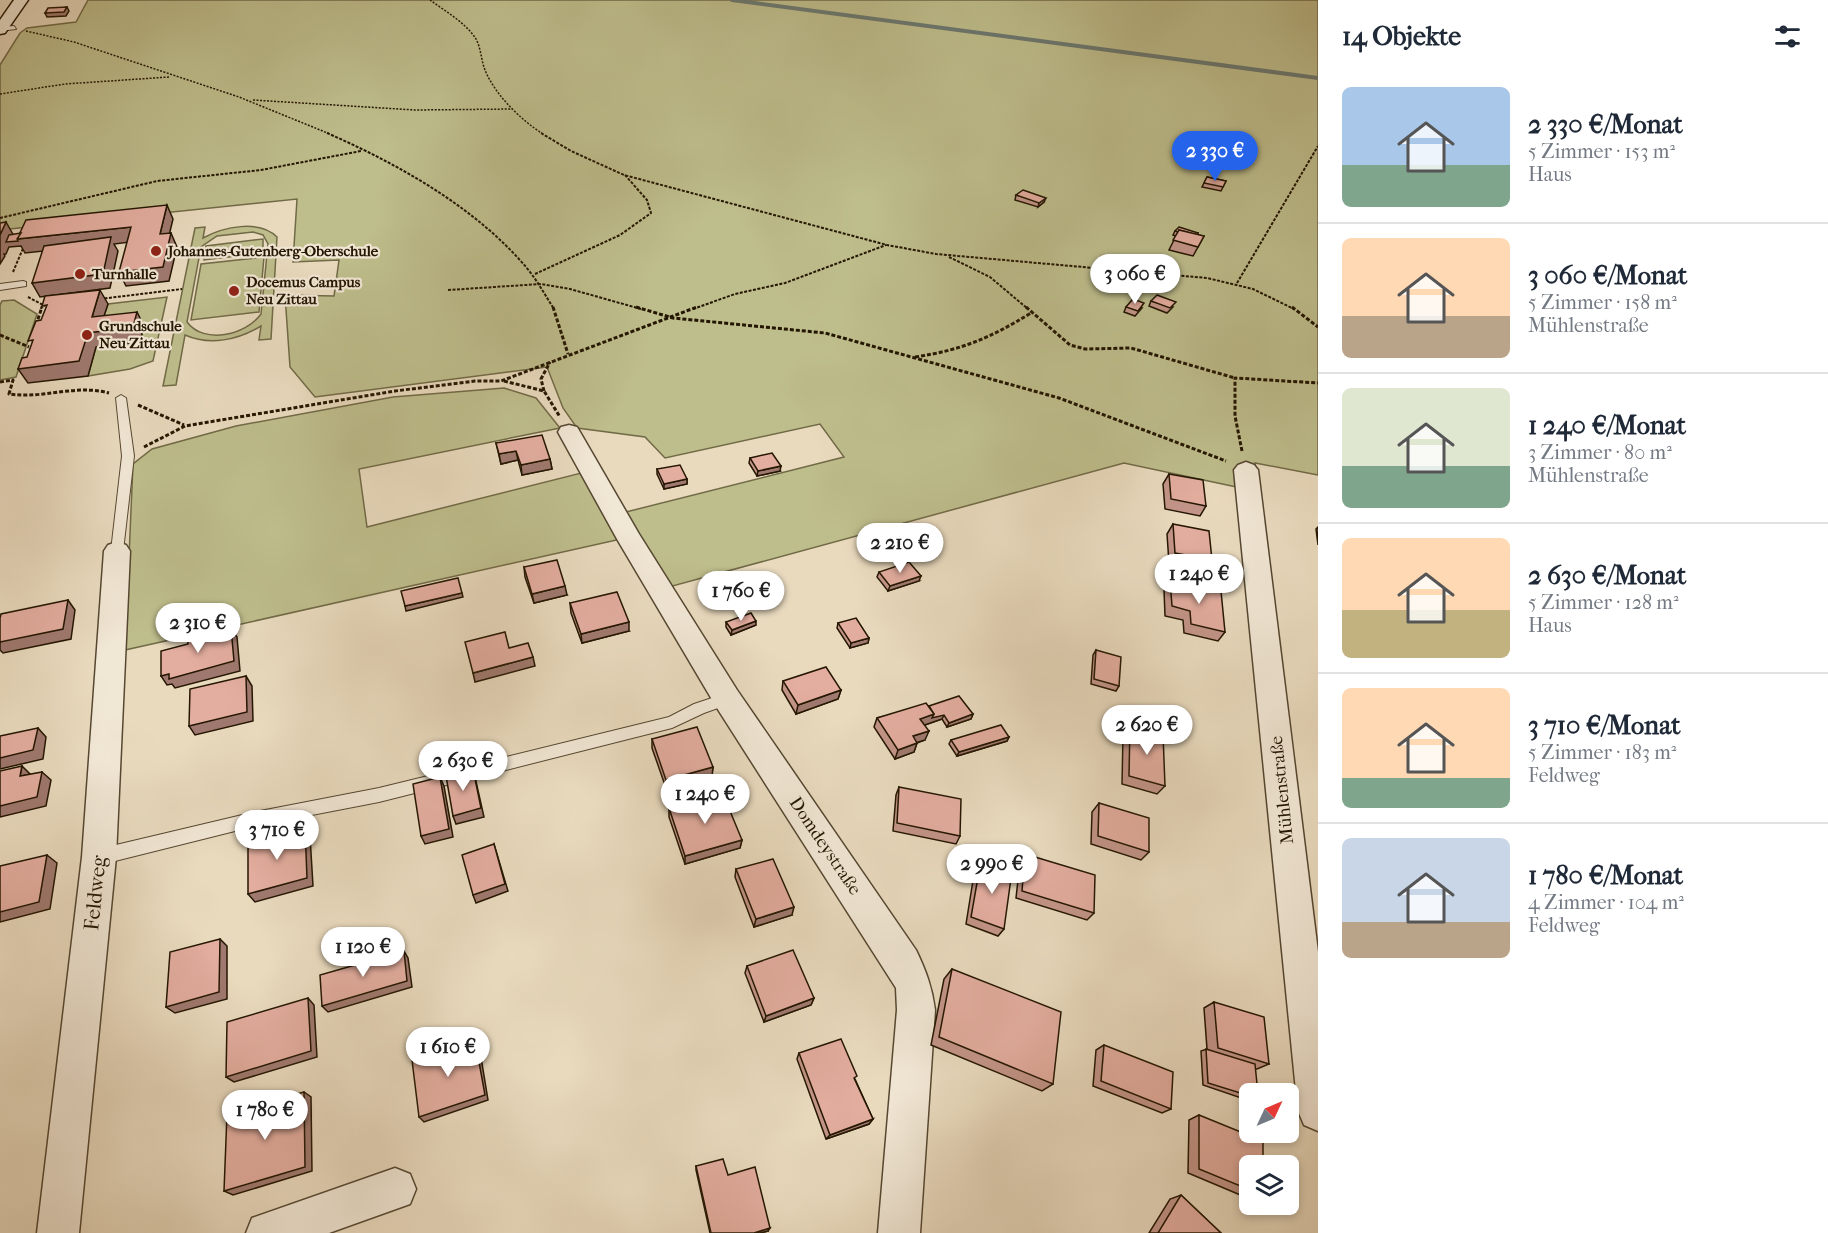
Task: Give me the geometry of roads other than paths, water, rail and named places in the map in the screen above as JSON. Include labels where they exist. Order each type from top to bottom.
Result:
[{"type":"main road","points":[[5,29],[21,0]]},
{"type":"street","name":"Domdeystraße","points":[[569,432],[629,539],[727,699],[903,963],[914,986],[916,1010],[899,1233]]},
{"type":"street","name":"Mühlenstraße","points":[[1246,470],[1318,1111]]},
{"type":"street","name":"Feldweg","points":[[58,1233],[99,857],[117,551]]},
{"type":"street","points":[[267,1233],[395,1189]]},
{"type":"lane","points":[[4,286],[23,284]]},
{"type":"lane","points":[[117,551],[128,456],[121,398]]},
{"type":"lane","points":[[99,857],[255,819],[379,795],[649,728],[672,722],[699,708],[727,699]]},
{"type":"waterway","points":[[732,0],[1318,78]]},
{"type":"place","name":"Johannes-Gutenberg-Oberschule","points":[[156,251]]},
{"type":"place","name":"Turnhalle","points":[[80,274]]},
{"type":"place","name":"Docemus Campus Neu Zittau","points":[[234,291]]},
{"type":"place","name":"Grundschule Neu Zittau","points":[[87,335]]}]
